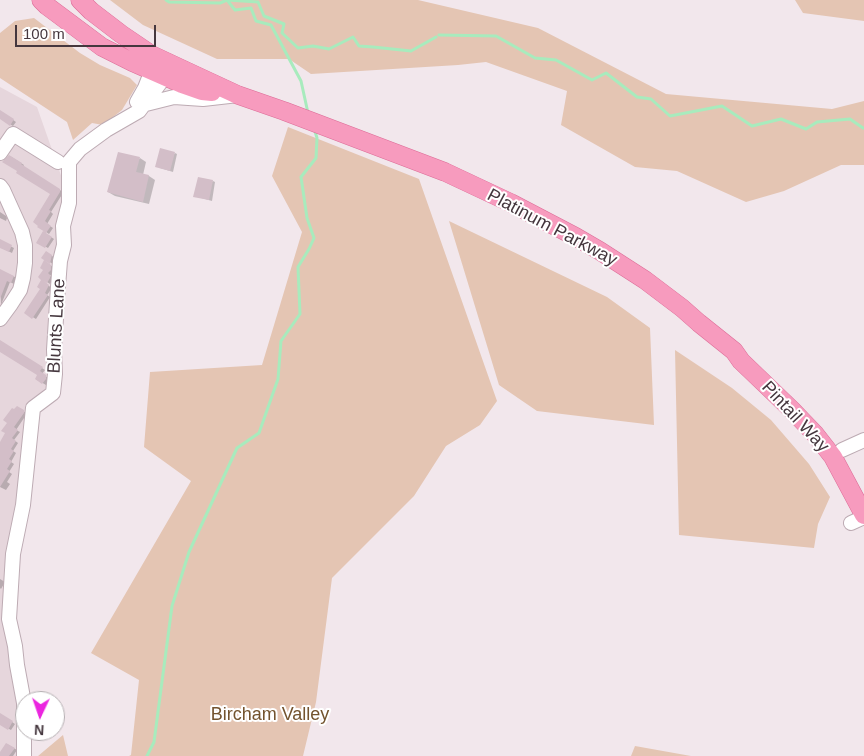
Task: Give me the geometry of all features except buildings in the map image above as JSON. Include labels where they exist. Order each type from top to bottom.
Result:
[{"type":"main road","name":"Platinum Parkway","points":[[41,0],[102,47],[132,62],[157,67],[257,101],[445,172],[576,236],[645,280],[734,351],[747,351],[802,404],[842,450]]},
{"type":"main road","name":"Platinum Parkway","points":[[80,0],[157,67],[202,91],[238,95]]},
{"type":"main road","name":"Pintail Way","points":[[734,351],[741,361],[815,434],[832,458],[860,518]]},
{"type":"main road","name":"Pintail Way","points":[[842,450],[864,490]]},
{"type":"street","name":"Blunts Lane","points":[[24,756],[24,703],[9,619],[13,554],[22,505],[33,408],[53,393],[60,261],[64,245],[63,226],[69,203],[69,162],[80,149],[106,130],[139,111],[146,104],[157,67]]},
{"type":"street","points":[[126,119],[157,67]]},
{"type":"street","points":[[146,104],[174,97],[203,99],[238,95]]},
{"type":"street","points":[[0,153],[14,134],[58,162]]},
{"type":"street","points":[[0,186],[22,232],[25,245],[24,278],[20,290],[0,319]]},
{"type":"street","points":[[842,450],[864,440]]},
{"type":"shaded area","points":[[0,87],[37,107],[64,184],[48,386],[27,406],[4,624],[15,691],[15,741],[20,741],[21,756],[0,756]]},
{"type":"green space","points":[[110,0],[418,0],[538,28],[666,94],[832,109],[864,101],[864,165],[841,165],[784,191],[746,202],[677,171],[635,167],[561,125],[567,91],[486,62],[311,74],[289,59],[217,59],[143,25]]},
{"type":"green space","points":[[795,0],[864,0],[864,21],[803,13]]},
{"type":"green space","points":[[34,18],[80,53],[100,65],[130,78],[137,85],[122,110],[103,125],[92,123],[73,140],[67,122],[0,78],[0,33],[15,21]]},
{"type":"green space","name":"Bircham Valley","points":[[288,127],[419,179],[497,401],[480,425],[446,446],[414,496],[332,578],[316,702],[303,756],[129,756],[131,755],[139,680],[91,653],[191,481],[144,447],[150,372],[262,365],[302,232],[272,176]]},
{"type":"green space","points":[[449,221],[607,297],[650,328],[654,425],[537,411],[499,385]]},
{"type":"green space","points":[[675,350],[732,388],[771,420],[809,464],[830,497],[818,524],[814,548],[679,535]]},
{"type":"green space","points":[[56,741],[64,741],[68,756],[38,756]]},
{"type":"green space","points":[[635,746],[691,756],[631,756]]},
{"type":"waterway","points":[[166,0],[169,2],[220,3],[227,0],[258,2],[264,16],[284,24],[282,33],[298,48],[313,46],[329,49],[353,37],[359,46],[411,51],[436,37]]},
{"type":"waterway","points":[[227,0],[235,10],[251,8],[256,21],[271,25],[301,81],[308,113]]},
{"type":"waterway","points":[[439,35],[496,36],[535,58],[556,60],[592,80],[606,73],[637,97],[651,99],[670,116],[722,106],[752,126],[781,119],[806,129],[817,122],[850,119],[864,128]]},
{"type":"waterway","points":[[147,756],[154,742],[172,606],[189,552],[237,448],[259,433],[278,379],[281,341],[300,314],[298,267],[314,238],[307,218],[301,177],[316,158],[317,138],[314,128]]}]
